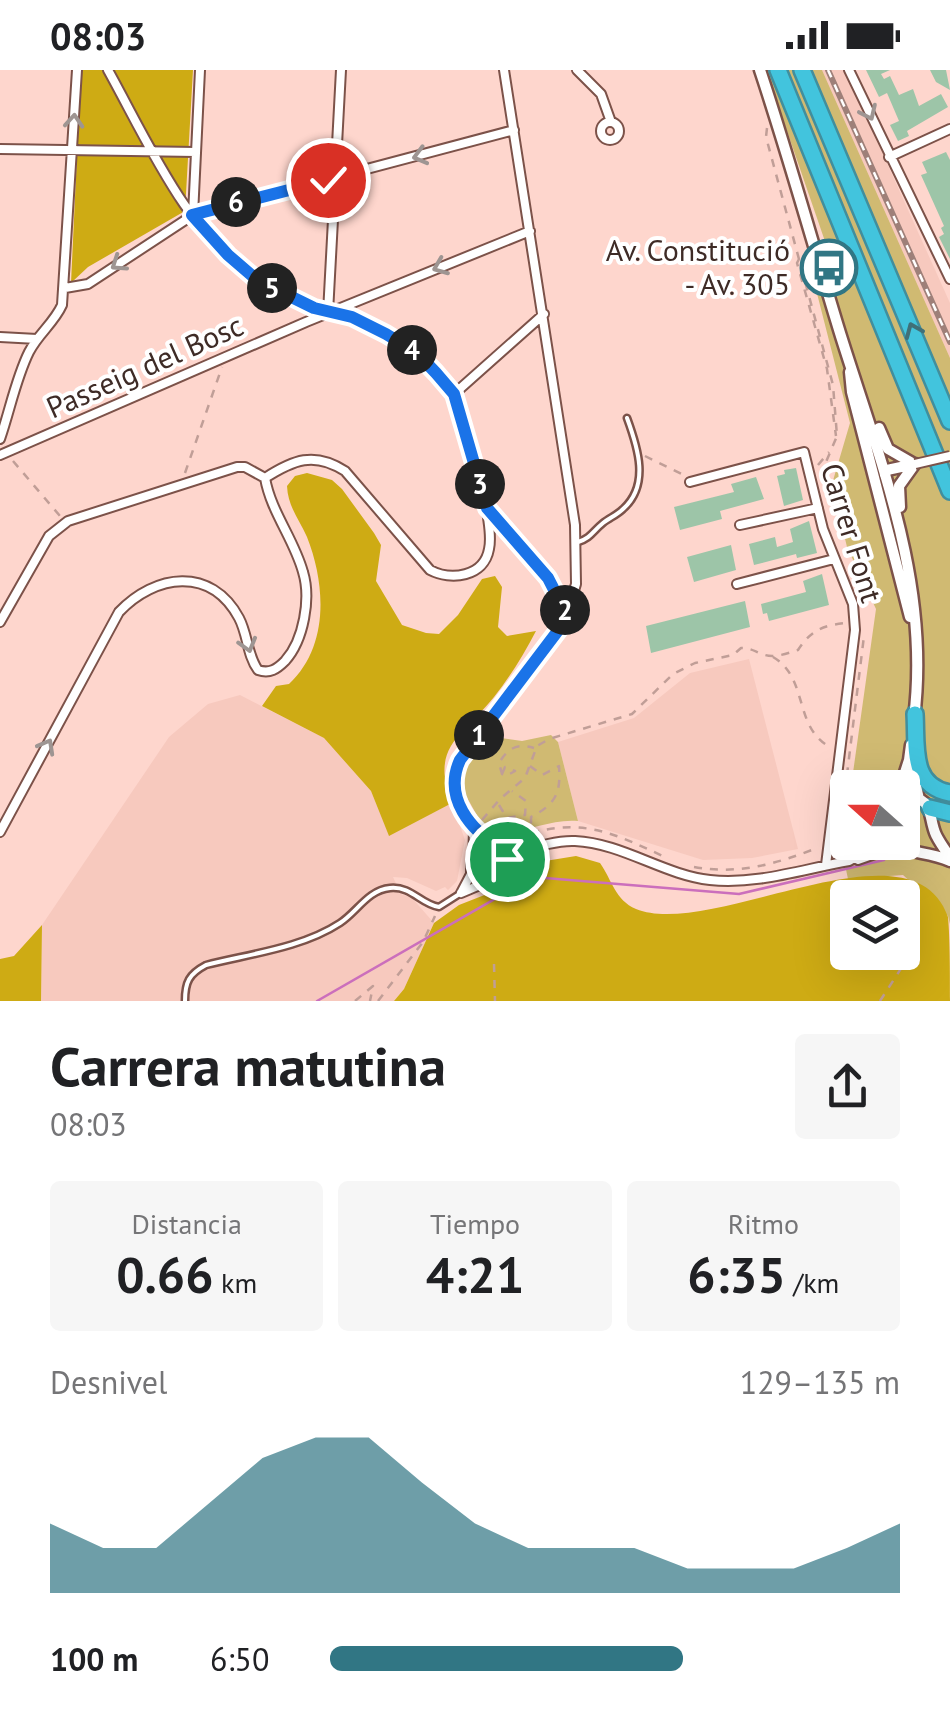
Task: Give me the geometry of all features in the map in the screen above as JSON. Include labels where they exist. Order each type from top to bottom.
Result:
[{"type":"highway","points":[[778,70],[950,490]]},
{"type":"highway","points":[[802,70],[950,420]]},
{"type":"highway","points":[[915,714],[922,776],[932,787],[950,793]]},
{"type":"highway","points":[[925,804],[950,813]]},
{"type":"street","points":[[0,438],[27,356],[55,319],[65,288],[77,70]]},
{"type":"street","points":[[108,70],[192,215],[228,255],[257,280],[303,304],[358,320],[417,353],[454,394],[487,508],[488,556],[470,573],[449,578],[430,570],[344,470],[332,463],[308,458],[265,478]]},
{"type":"street","points":[[192,215],[200,70]]},
{"type":"street","points":[[328,313],[341,70]]},
{"type":"street","points":[[462,893],[495,878],[506,868],[507,856],[473,827],[460,807],[453,775],[460,760],[543,654],[567,615],[576,584],[576,543],[544,314],[504,70]]},
{"type":"street","points":[[577,70],[601,94],[611,122]]},
{"type":"street","points":[[760,70],[861,392],[888,449],[915,464]]},
{"type":"street","points":[[849,70],[949,274]]},
{"type":"street","points":[[889,156],[950,129]]},
{"type":"street","points":[[65,288],[88,284],[192,215],[514,130]]},
{"type":"street","points":[[0,150],[196,152]]},
{"type":"street","name":"Passeig del Bosc","points":[[3,454],[530,230]]},
{"type":"street","points":[[454,394],[544,314]]},
{"type":"street","points":[[0,337],[37,339]]},
{"type":"street","points":[[849,361],[852,392],[903,566]]},
{"type":"street","points":[[861,392],[885,474],[918,649],[915,714],[906,770]]},
{"type":"street","name":"Carrer Font","points":[[690,482],[804,452],[834,558],[859,621],[826,864]]},
{"type":"street","points":[[885,474],[886,470],[950,456]]},
{"type":"street","points":[[903,566],[899,486],[915,464]]},
{"type":"street","points":[[0,622],[40,549],[66,523],[237,468],[245,467],[265,478]]},
{"type":"street","points":[[0,832],[119,612],[134,596],[169,581],[195,582],[214,591],[238,617],[258,670],[267,673],[278,668],[292,652],[305,609],[304,574],[265,478]]},
{"type":"street","points":[[487,508],[548,578],[567,615]]},
{"type":"street","points":[[740,526],[818,508]]},
{"type":"street","points":[[738,584],[834,558]]},
{"type":"street","points":[[909,760],[934,830],[950,859]]},
{"type":"street","points":[[920,802],[925,804]]},
{"type":"street","points":[[462,893],[472,874],[473,827]]},
{"type":"street","points":[[920,846],[934,830]]},
{"type":"street","points":[[507,856],[575,841],[595,844],[684,875],[730,882],[848,861]]},
{"type":"street","points":[[472,858],[480,846],[490,843]]},
{"type":"street","points":[[920,851],[950,859]]},
{"type":"street","points":[[472,858],[479,876],[495,878]]},
{"type":"lane","points":[[576,543],[587,540],[602,523],[620,512],[638,486],[641,470],[627,418]]},
{"type":"lane","points":[[185,1001],[185,986],[192,972],[316,935],[339,924],[382,889],[402,888],[440,908],[462,893]]},
{"type":"path","points":[[768,125],[766,137],[830,364],[837,436],[822,470]]},
{"type":"path","points":[[799,258],[828,369],[836,436],[822,462],[808,471]]},
{"type":"path","points":[[181,485],[226,356]]},
{"type":"path","points":[[640,450],[672,472],[686,475],[690,482]]},
{"type":"path","points":[[3,454],[66,523]]},
{"type":"path","points":[[772,656],[798,650],[819,628],[859,621],[864,648],[848,770]]},
{"type":"path","points":[[473,827],[526,778],[536,748],[549,739],[632,714],[657,687],[695,663],[732,655],[741,648],[753,648],[786,664],[796,678],[813,735],[842,752]]},
{"type":"path","points":[[502,774],[499,763],[510,748],[536,748]]},
{"type":"path","points":[[529,766],[542,775],[559,766],[560,792],[529,823]]},
{"type":"path","points":[[510,790],[526,802],[525,815],[531,833],[558,826],[585,826],[670,859]]},
{"type":"path","points":[[497,802],[507,818],[525,815]]},
{"type":"path","points":[[683,864],[740,870],[795,858],[815,848],[819,841]]},
{"type":"path","points":[[795,858],[797,865]]},
{"type":"path","points":[[378,1001],[422,942],[440,908]]},
{"type":"path","points":[[494,964],[495,1001]]},
{"type":"path","points":[[880,1001],[900,970]]},
{"type":"path","points":[[355,1001],[373,986],[370,1001]]},
{"type":"shaded area","points":[[81,70],[193,70],[185,211],[88,267],[71,283]]},
{"type":"shaded area","points":[[766,70],[822,70],[950,358],[950,924],[948,916],[920,890],[920,880],[908,880],[903,875],[848,879],[844,860],[920,860],[920,770],[853,770],[876,609],[847,547],[832,484],[850,423],[809,262],[829,253]]},
{"type":"shaded area","points":[[822,70],[845,70],[950,303],[950,358]]},
{"type":"shaded area","points":[[307,473],[332,480],[374,533],[381,545],[376,581],[402,625],[439,634],[458,615],[482,579],[495,576],[502,587],[498,627],[507,636],[536,631],[506,681],[447,755],[444,768],[452,803],[389,836],[371,791],[324,738],[262,706],[276,686],[289,684],[302,669],[317,634],[318,575],[287,486],[295,476]]},
{"type":"shaded area","points":[[749,659],[798,849],[752,858],[703,860],[578,821],[558,742],[634,718],[690,673]]},
{"type":"shaded area","points":[[240,695],[324,738],[371,791],[389,835],[452,803],[465,840],[457,881],[448,890],[445,887],[436,891],[407,878],[393,877],[401,894],[412,898],[434,923],[404,989],[394,1001],[41,1001],[42,925],[169,737],[208,704]]},
{"type":"shaded area","points":[[551,735],[558,742],[578,821],[508,832],[484,828],[460,785],[473,753],[486,736],[522,741]]},
{"type":"shaded area","points":[[576,856],[600,863],[629,905],[670,914],[712,909],[830,882],[830,970],[920,970],[920,886],[927,888],[948,917],[950,1001],[394,1001],[404,989],[434,923],[459,905],[505,887],[539,862]]},
{"type":"shaded area","points":[[854,877],[904,880],[838,880]]},
{"type":"shaded area","points":[[42,925],[41,1001],[0,1001],[0,959],[14,956]]},
{"type":"building","points":[[866,70],[890,70],[881,74],[884,79],[890,76],[899,95],[913,89],[919,106],[941,94],[948,107],[907,131],[909,136],[898,141],[890,125],[899,121],[887,93],[879,97]]},
{"type":"building","points":[[930,70],[946,70],[950,90],[936,82]]},
{"type":"building","points":[[946,152],[950,160],[950,259],[939,237],[944,234],[944,226],[921,175],[927,173],[922,162]]},
{"type":"building","points":[[796,468],[803,500],[784,506],[777,476]]},
{"type":"building","points":[[756,477],[764,499],[720,511],[722,519],[680,530],[674,507],[734,492],[731,484]]},
{"type":"building","points":[[809,521],[817,553],[754,565],[749,544],[775,537],[777,547],[793,542],[790,529]]},
{"type":"building","points":[[731,545],[736,570],[694,582],[687,557]]},
{"type":"building","points":[[822,574],[829,605],[769,621],[767,613],[763,614],[761,604],[806,592],[803,581]]},
{"type":"building","points":[[745,601],[750,627],[651,653],[646,626]]},
{"type":"waterway","points":[[317,1001],[533,877],[739,894],[884,860]]},
{"type":"railway","points":[[828,70],[950,342]]},
{"type":"place","name":"Av. Constitució - Av. 305","points":[[829,268]]},
{"type":"route","points":[[328,180],[192,215],[257,280],[314,308],[358,320],[417,353],[454,394],[487,508],[556,590],[567,615],[560,628],[460,760],[453,775],[460,807],[474,828],[502,848],[507,859]]}]
